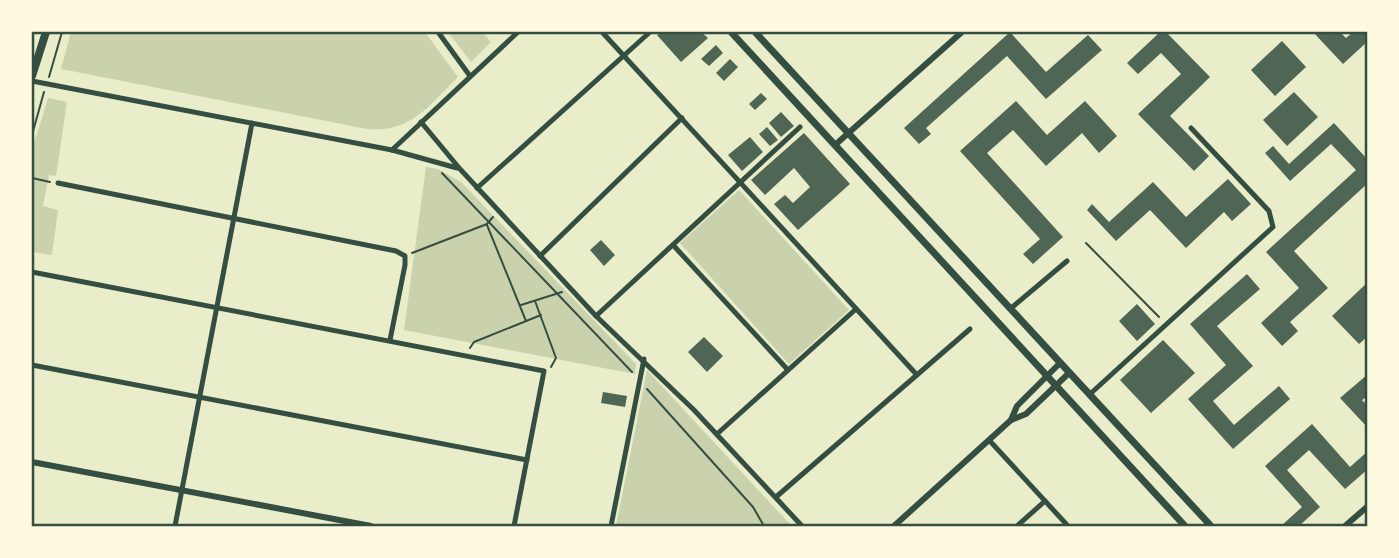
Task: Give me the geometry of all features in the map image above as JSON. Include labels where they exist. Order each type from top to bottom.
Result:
[{"type":"highway","points":[[32,78],[46,32]]},
{"type":"main road","points":[[731,32],[1185,527]]},
{"type":"main road","points":[[755,32],[1211,527]]},
{"type":"street","points":[[438,32],[470,76]]},
{"type":"street","points":[[392,150],[518,32]]},
{"type":"street","points":[[601,32],[917,375]]},
{"type":"street","points":[[477,188],[650,32]]},
{"type":"street","points":[[835,145],[962,32]]},
{"type":"street","points":[[32,78],[392,150],[434,159],[460,169]]},
{"type":"street","points":[[540,256],[682,118]]},
{"type":"street","points":[[421,122],[477,188],[596,316],[644,359],[802,527]]},
{"type":"street","points":[[175,527],[252,123]]},
{"type":"street","points":[[596,316],[800,127]]},
{"type":"street","points":[[1089,395],[1269,232],[1274,221],[1269,211],[1191,128]]},
{"type":"street","points":[[58,183],[396,251],[405,256],[390,340]]},
{"type":"street","points":[[673,245],[788,370]]},
{"type":"street","points":[[1010,309],[1067,261]]},
{"type":"street","points":[[32,272],[544,371],[514,527]]},
{"type":"street","points":[[717,434],[856,309]]},
{"type":"street","points":[[776,498],[970,329]]},
{"type":"street","points":[[611,527],[644,359]]},
{"type":"street","points":[[1011,420],[1017,406],[1060,363]]},
{"type":"street","points":[[32,365],[527,460]]},
{"type":"street","points":[[894,527],[1011,420],[1026,414],[1069,373]]},
{"type":"street","points":[[989,440],[1068,527]]},
{"type":"street","points":[[32,462],[371,527]]},
{"type":"street","points":[[1017,527],[1045,501]]},
{"type":"street","points":[[1345,527],[1367,506]]},
{"type":"path","points":[[438,169],[640,380],[753,507],[764,527]]},
{"type":"path","points":[[32,178],[58,183]]},
{"type":"path","points":[[405,256],[488,223],[498,211]]},
{"type":"path","points":[[488,223],[526,321]]},
{"type":"path","points":[[1086,243],[1167,325]]},
{"type":"path","points":[[520,306],[571,289]]},
{"type":"path","points":[[535,301],[556,362],[544,371]]},
{"type":"path","points":[[468,356],[474,342],[541,316]]},
{"type":"green space","points":[[71,32],[425,32],[458,77],[428,107],[408,122],[383,129],[367,129],[61,69]]},
{"type":"green space","points":[[448,32],[482,32],[491,42],[471,62]]},
{"type":"green space","points":[[48,98],[67,102],[56,176],[49,175],[43,206],[58,210],[52,255],[32,252],[32,150]]},
{"type":"green space","points":[[426,167],[438,169],[461,182],[636,364],[635,374],[404,330]]},
{"type":"green space","points":[[739,190],[849,310],[789,364],[680,243]]},
{"type":"green space","points":[[647,370],[773,506],[792,526],[616,526]]},
{"type":"building","points":[[662,32],[701,32],[708,38],[681,62],[657,35]]},
{"type":"building","points":[[1010,32],[1046,72],[1088,35],[1102,50],[1046,99],[1007,56],[926,128],[931,134],[919,144],[904,128]]},
{"type":"building","points":[[1160,32],[1166,32],[1210,77],[1170,116],[1209,156],[1194,171],[1138,114],[1181,74],[1161,53],[1138,74],[1127,63]]},
{"type":"building","points":[[1313,32],[1340,32],[1346,38],[1353,32],[1368,32],[1368,41],[1343,64]]},
{"type":"building","points":[[1282,41],[1306,67],[1275,96],[1251,70]]},
{"type":"building","points":[[716,45],[723,53],[709,66],[701,59]]},
{"type":"building","points":[[730,59],[738,67],[724,81],[716,73]]},
{"type":"building","points":[[1294,92],[1318,117],[1287,146],[1263,120]]},
{"type":"building","points":[[761,93],[767,99],[755,110],[749,104]]},
{"type":"building","points":[[1016,101],[1047,135],[1085,101],[1117,136],[1099,153],[1082,133],[1046,166],[1013,130],[987,153],[1063,237],[1033,264],[1023,254],[1040,239],[960,151]]},
{"type":"building","points":[[781,112],[794,126],[781,137],[769,123]]},
{"type":"building","points":[[1334,123],[1368,160],[1368,183],[1294,251],[1328,288],[1290,322],[1298,331],[1282,346],[1261,323],[1299,288],[1266,252],[1356,170],[1331,144],[1290,181],[1265,153],[1273,146],[1289,164]]},
{"type":"building","points":[[767,127],[778,140],[770,146],[759,134]]},
{"type":"building","points":[[804,133],[850,184],[798,230],[774,204],[785,195],[793,203],[810,187],[794,168],[765,195],[751,180]]},
{"type":"building","points":[[750,137],[763,152],[742,171],[728,155]]},
{"type":"building","points":[[1228,179],[1251,204],[1232,221],[1224,212],[1186,248],[1150,210],[1116,241],[1087,210],[1092,204],[1109,222],[1153,182],[1186,217]]},
{"type":"building","points":[[601,240],[615,255],[604,266],[590,250]]},
{"type":"building","points":[[1247,274],[1260,289],[1217,326],[1253,366],[1213,401],[1234,425],[1279,386],[1290,399],[1233,449],[1188,399],[1226,365],[1190,324]]},
{"type":"building","points":[[1368,282],[1368,336],[1359,344],[1332,316]]},
{"type":"building","points":[[1137,304],[1155,324],[1137,341],[1119,321]]},
{"type":"building","points":[[704,337],[723,356],[707,372],[688,352]]},
{"type":"building","points":[[1163,340],[1195,373],[1151,413],[1120,380]]},
{"type":"building","points":[[1368,374],[1368,396],[1362,400],[1368,406],[1368,428],[1340,398]]},
{"type":"building","points":[[603,392],[627,396],[625,407],[601,403]]},
{"type":"building","points":[[1312,424],[1350,467],[1368,451],[1368,469],[1345,489],[1309,450],[1287,470],[1320,507],[1299,526],[1281,526],[1302,507],[1265,466]]}]
